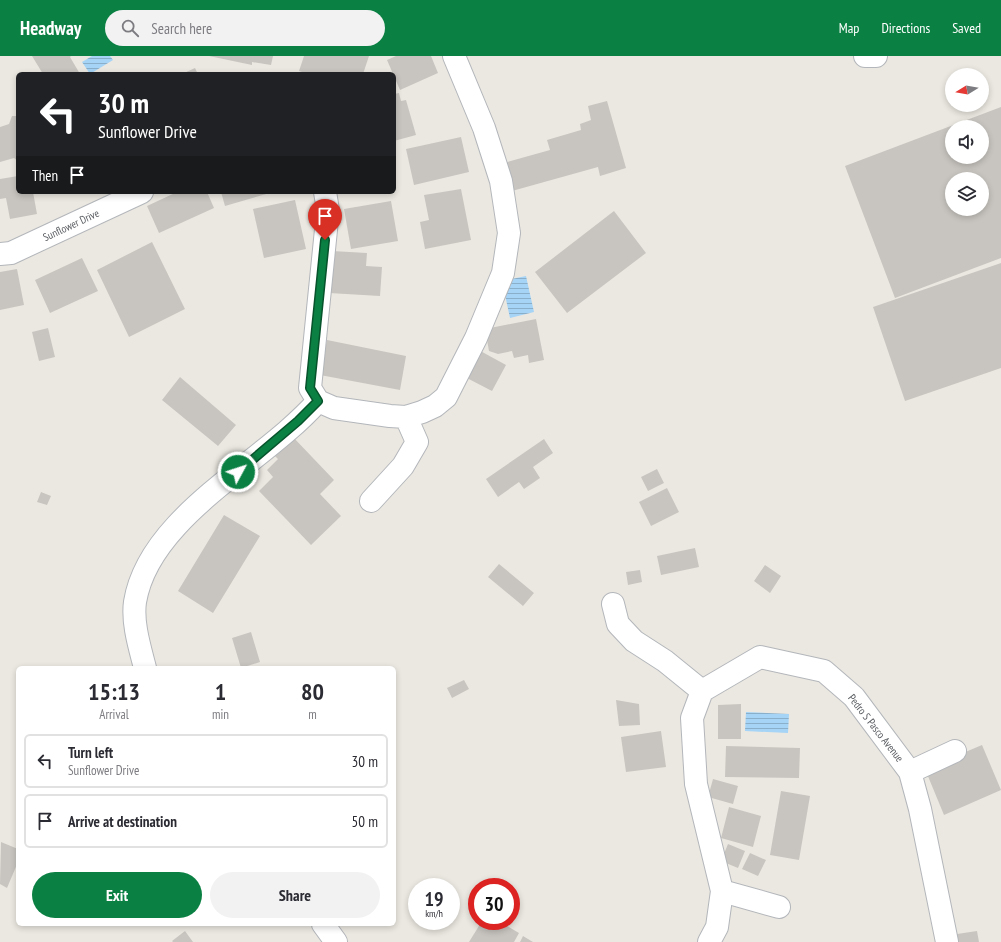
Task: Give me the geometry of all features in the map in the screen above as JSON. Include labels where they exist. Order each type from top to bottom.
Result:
[{"type":"street","points":[[325,194],[328,210],[310,388],[318,401],[334,408],[406,416],[422,412],[435,406],[446,397],[476,338],[504,273],[508,233],[501,181],[484,128],[454,56]]},
{"type":"street","points":[[864,56],[876,56]]},
{"type":"street","name":"Sunflower Drive","points":[[0,254],[11,253],[138,194]]},
{"type":"street","points":[[145,666],[136,627],[135,603],[142,580],[156,551],[178,522],[298,421],[318,401]]},
{"type":"street","points":[[371,501],[403,466],[417,442],[406,416]]},
{"type":"street","points":[[613,604],[618,624],[634,641],[665,661],[702,691],[692,718],[696,784],[722,891],[717,927],[709,942]]},
{"type":"street","name":"Pedro S Pasco Avenue","points":[[702,691],[760,657],[824,671],[854,697],[910,772],[920,809],[947,942]]},
{"type":"street","points":[[910,772],[955,751]]},
{"type":"street","points":[[722,891],[780,907]]},
{"type":"street","points":[[324,926],[336,942]]},
{"type":"water","points":[[92,56],[110,56],[113,60],[93,72],[89,72],[82,62]]},
{"type":"water","points":[[526,276],[534,312],[510,318],[502,281]]},
{"type":"water","points":[[746,712],[789,714],[788,733],[745,731]]},
{"type":"building","points":[[32,56],[71,56],[70,57],[79,72],[42,72]]},
{"type":"building","points":[[209,56],[273,56],[271,65],[252,62],[252,65]]},
{"type":"building","points":[[304,56],[369,56],[364,72],[299,71]]},
{"type":"building","points":[[396,56],[431,56],[438,73],[400,90],[396,81],[396,72],[392,72],[387,60]]},
{"type":"building","points":[[195,68],[197,72],[186,72]]},
{"type":"building","points":[[399,93],[401,101],[406,100],[416,135],[396,140],[396,94]]},
{"type":"building","points":[[607,101],[626,168],[600,176],[598,167],[512,191],[504,163],[550,150],[547,140],[581,130],[580,124],[591,120],[588,106]]},
{"type":"building","points":[[1001,107],[1001,258],[895,298],[845,166],[945,128],[945,164],[989,164],[989,120],[967,120]]},
{"type":"building","points":[[12,116],[16,116],[16,160],[14,158],[0,162],[0,127],[9,124]]},
{"type":"building","points":[[461,137],[469,172],[414,185],[406,149]]},
{"type":"building","points":[[16,176],[16,194],[33,194],[37,214],[10,219],[6,198],[0,199],[0,179]]},
{"type":"building","points":[[461,189],[471,240],[425,249],[420,222],[429,220],[424,195]]},
{"type":"building","points":[[173,194],[208,194],[214,208],[159,233],[147,206]]},
{"type":"building","points":[[222,194],[266,194],[225,206]]},
{"type":"building","points":[[295,200],[306,249],[264,258],[253,209]]},
{"type":"building","points":[[391,201],[398,241],[351,249],[344,209]]},
{"type":"building","points":[[614,211],[646,253],[567,313],[535,272]]},
{"type":"building","points":[[152,242],[185,309],[129,337],[97,270]]},
{"type":"building","points":[[332,251],[367,253],[366,266],[382,267],[380,296],[329,293]]},
{"type":"building","points":[[82,258],[98,291],[50,313],[35,280]]},
{"type":"building","points":[[1001,263],[1001,368],[905,401],[873,307]]},
{"type":"building","points":[[17,269],[24,305],[0,310],[0,272]]},
{"type":"building","points":[[536,319],[544,360],[529,363],[528,355],[514,358],[512,351],[498,354],[489,351],[485,329]]},
{"type":"building","points":[[48,328],[55,357],[39,361],[32,332]]},
{"type":"building","points":[[327,340],[406,356],[400,390],[320,375]]},
{"type":"building","points":[[475,348],[506,365],[492,391],[461,375]]},
{"type":"building","points":[[180,377],[236,425],[218,446],[162,400]]},
{"type":"building","points":[[292,436],[334,480],[320,494],[341,516],[311,545],[259,491],[273,477],[267,470],[278,459],[273,454]]},
{"type":"building","points":[[544,439],[553,453],[533,467],[540,478],[524,489],[519,482],[498,497],[486,479]]},
{"type":"building","points":[[657,469],[664,483],[648,491],[641,477]]},
{"type":"building","points":[[667,488],[679,512],[651,526],[639,502]]},
{"type":"building","points":[[41,492],[51,496],[47,505],[37,502]]},
{"type":"building","points":[[224,515],[260,536],[213,613],[178,591]]},
{"type":"building","points":[[695,548],[699,567],[661,575],[657,556]]},
{"type":"building","points":[[499,564],[534,593],[523,606],[488,577]]},
{"type":"building","points":[[765,565],[781,576],[770,593],[754,581]]},
{"type":"building","points":[[640,570],[642,582],[628,585],[626,572]]},
{"type":"building","points":[[251,632],[260,662],[247,666],[240,666],[232,638]]},
{"type":"building","points":[[464,680],[469,689],[452,698],[447,688]]},
{"type":"building","points":[[616,700],[639,704],[640,725],[619,726]]},
{"type":"building","points":[[741,704],[741,739],[718,739],[718,705]]},
{"type":"building","points":[[661,731],[666,767],[626,772],[621,737]]},
{"type":"building","points":[[982,745],[1001,790],[944,815],[925,769]]},
{"type":"building","points":[[726,746],[800,748],[799,778],[725,777]]},
{"type":"building","points":[[713,779],[738,786],[733,804],[708,797]]},
{"type":"building","points":[[781,791],[810,796],[799,860],[770,855]]},
{"type":"building","points":[[729,807],[761,816],[753,847],[721,838]]},
{"type":"building","points":[[1,842],[16,848],[16,867],[7,888],[0,884]]},
{"type":"building","points":[[728,844],[745,851],[738,868],[721,861]]},
{"type":"building","points":[[750,853],[766,860],[758,876],[742,869]]},
{"type":"building","points":[[476,930],[514,930],[519,933],[514,942],[469,942]]},
{"type":"building","points":[[185,931],[193,942],[172,941]]},
{"type":"building","points":[[977,931],[979,942],[958,942],[957,934]]},
{"type":"building","points":[[523,936],[533,942],[520,942]]},
{"type":"route","points":[[238,472],[298,421],[318,401],[310,388],[325,240]]}]
